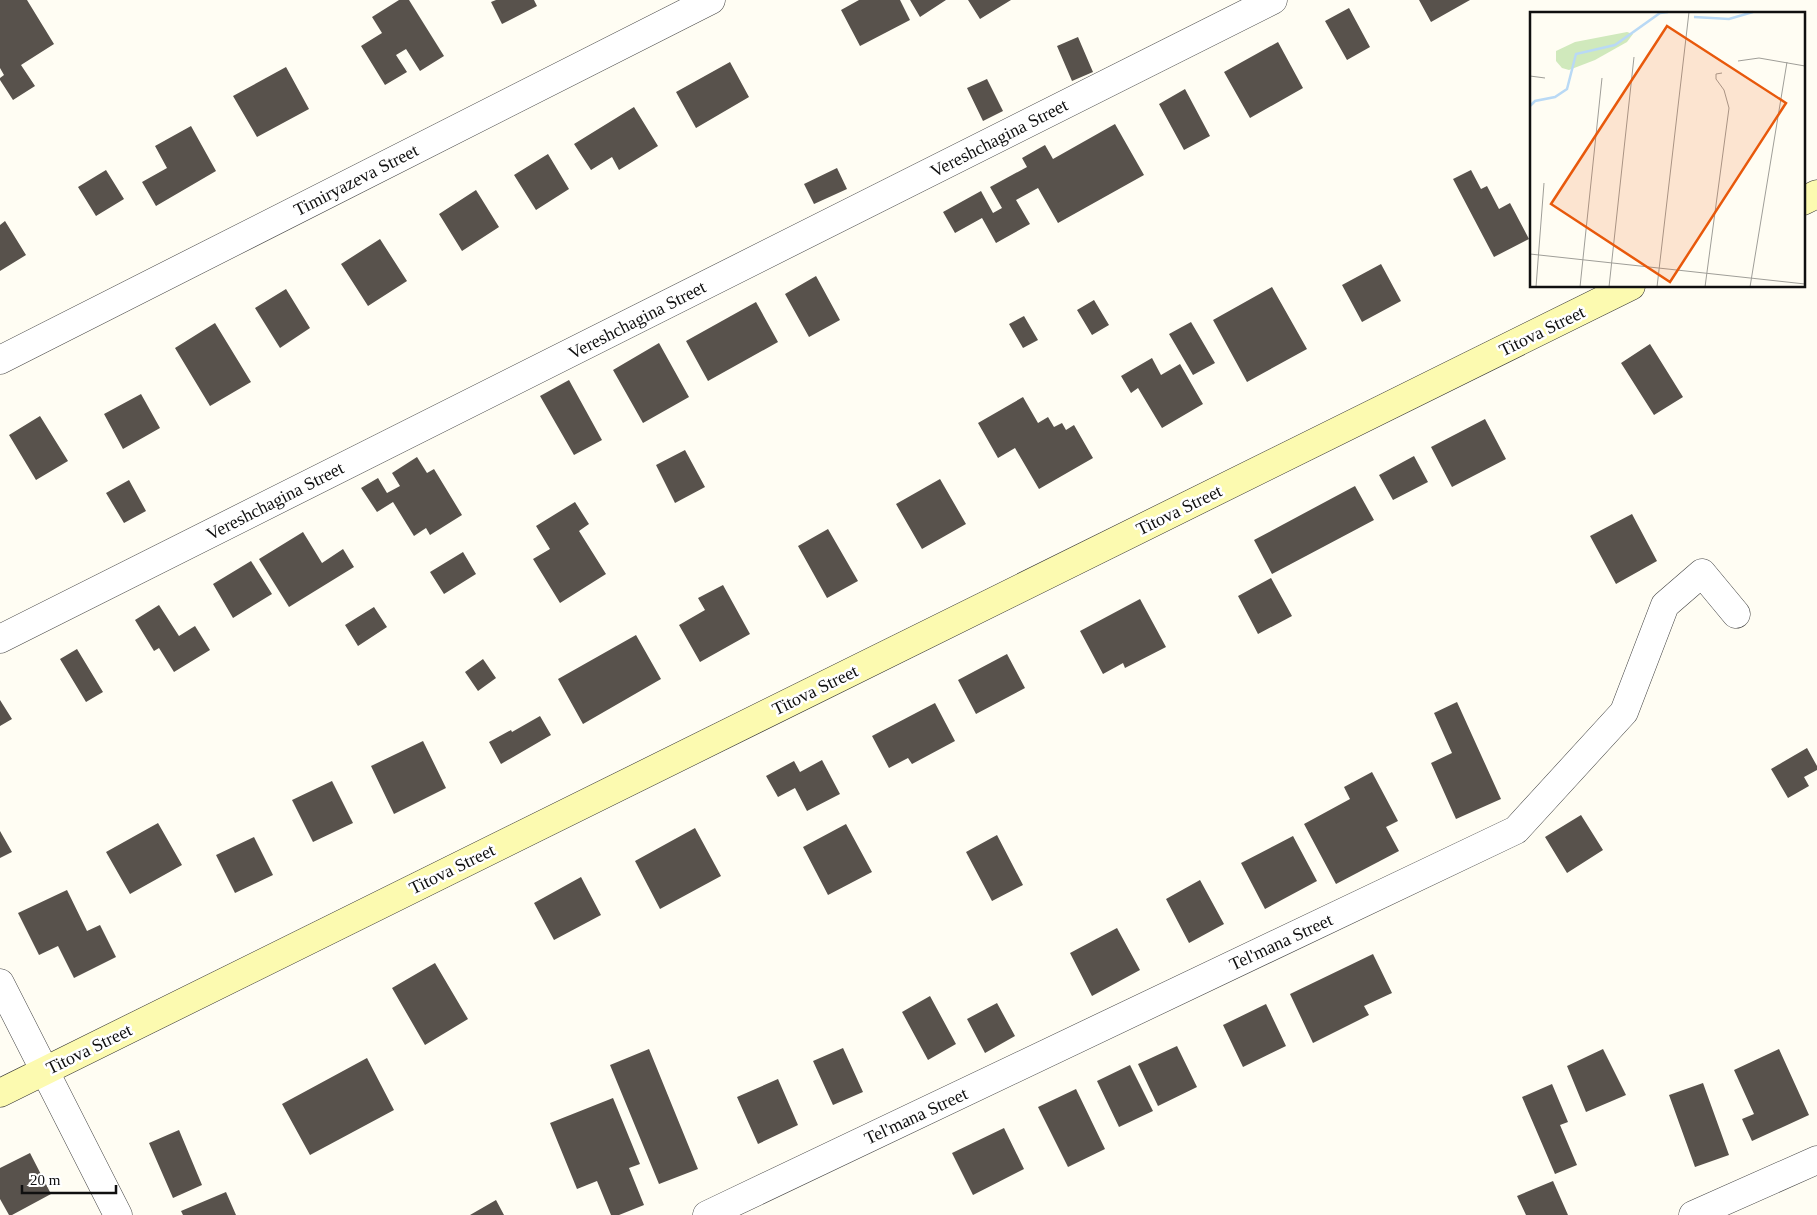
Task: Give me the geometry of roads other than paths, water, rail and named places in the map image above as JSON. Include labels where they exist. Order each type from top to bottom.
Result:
[{"type":"main road","points":[[1804,200],[1817,194]]},
{"type":"main road","name":"Titova Street","points":[[0,1093],[1627,288]]},
{"type":"street","name":"Timiryazeva Street","points":[[0,360],[711,0]]},
{"type":"street","name":"Vereshchagina Street","points":[[0,639],[1273,0]]},
{"type":"street","name":"Tel'mana Street","points":[[707,1215],[1516,830],[1624,712],[1665,605],[1702,573],[1736,614]]},
{"type":"street","points":[[0,983],[118,1215]]},
{"type":"street","points":[[1693,1215],[1817,1160]]}]
